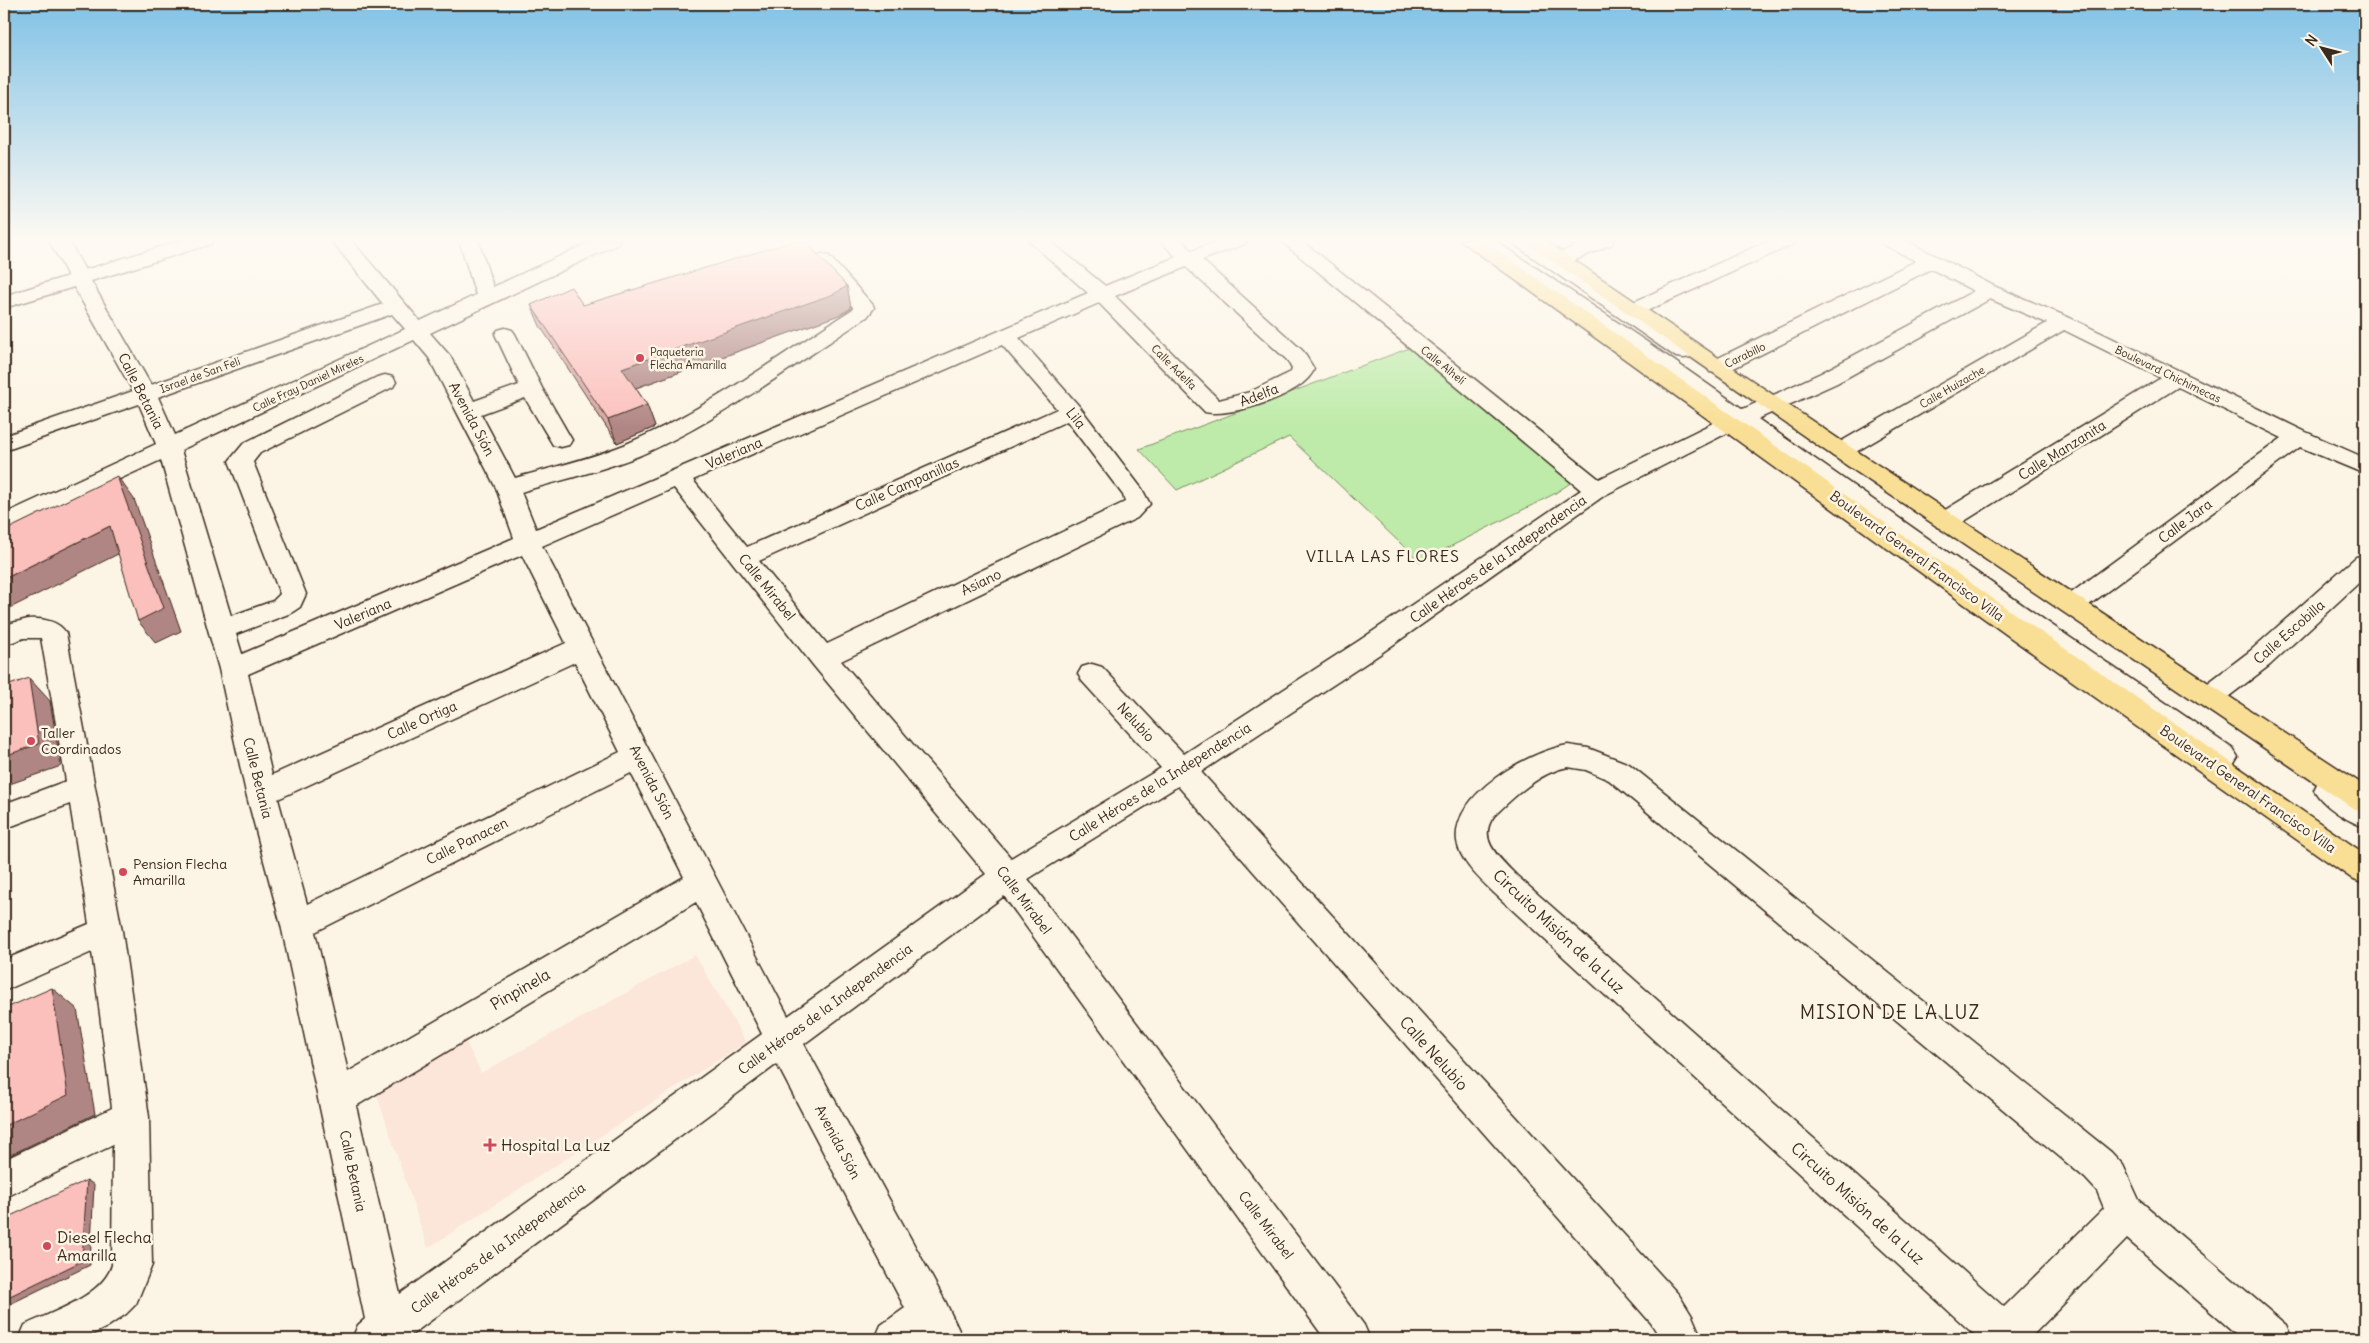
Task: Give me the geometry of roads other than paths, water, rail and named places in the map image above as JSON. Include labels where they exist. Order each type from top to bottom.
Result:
[{"type":"main road","name":"Boulevard General Francisco Villa","points":[[1560,303],[1612,339],[1753,412],[1841,451],[2365,801]]},
{"type":"main road","name":"Boulevard General Francisco Villa","points":[[1623,303],[1718,367],[1753,412],[2024,633],[2365,871]]},
{"type":"main road","points":[[1612,339],[1640,346]]},
{"type":"street","name":"Calle Betania","points":[[92,303],[146,395],[169,448],[233,669],[261,793],[297,925],[337,1096],[383,1336]]},
{"type":"street","name":"Avenida Sión","points":[[393,303],[439,356],[508,488],[529,544],[583,646],[783,1040],[937,1327]]},
{"type":"street","name":"Calle Fray Daniel Mireles","points":[[4,524],[477,303]]},
{"type":"street","points":[[508,488],[624,452],[649,442],[754,381],[860,313],[864,308],[861,303]]},
{"type":"street","name":"Valeriana","points":[[233,669],[529,544],[678,477],[1082,303]]},
{"type":"street","name":"Calle Adelfa","points":[[1111,303],[1200,392]]},
{"type":"street","name":"Adelfa","points":[[1200,392],[1208,404],[1218,407],[1235,404],[1267,392],[1301,375],[1303,368],[1295,356],[1238,303]]},
{"type":"street","name":"Calle Alhelí","points":[[1366,303],[1597,490]]},
{"type":"street","points":[[1575,303],[1640,346],[1753,412],[2365,815]]},
{"type":"street","points":[[1603,303],[1753,412],[2034,626],[2365,856]]},
{"type":"street","points":[[1634,310],[1650,303]]},
{"type":"street","name":"Carabillo","points":[[1718,367],[1848,303]]},
{"type":"street","name":"Calle Héroes de la Independencia","points":[[383,1336],[1007,876],[1181,770],[1370,647],[1597,490],[1753,412],[1829,378],[1968,303]]},
{"type":"street","name":"Boulevard Chichimecas","points":[[2017,303],[2063,322],[2298,437],[2365,467]]},
{"type":"street","name":"Israel de San Feli","points":[[4,444],[396,306]]},
{"type":"street","name":"Calle Huizache","points":[[1841,451],[2063,322]]},
{"type":"street","points":[[505,334],[531,388],[561,440]]},
{"type":"street","name":"Lila","points":[[1006,336],[1071,410],[1134,494],[1138,504]]},
{"type":"street","name":"Calle Manzanita","points":[[1946,521],[2177,378]]},
{"type":"street","points":[[221,630],[282,607],[291,601],[293,594],[241,461],[252,448],[385,382]]},
{"type":"street","points":[[468,411],[531,388]]},
{"type":"street","name":"Calle Campanillas","points":[[744,558],[1071,410]]},
{"type":"street","name":"Calle Jara","points":[[2072,605],[2298,437]]},
{"type":"street","name":"Calle Mirabel","points":[[678,477],[823,658],[1007,876],[1350,1339]]},
{"type":"street","name":"Asiano","points":[[823,658],[1128,512],[1138,504]]},
{"type":"street","name":"Calle Escobilla","points":[[2210,696],[2267,652],[2365,563]]},
{"type":"street","points":[[4,636],[30,626],[43,628],[53,633],[82,787],[106,931],[131,1117],[132,1265],[127,1281],[119,1294],[99,1309],[39,1339]]},
{"type":"street","name":"Calle Ortiga","points":[[261,793],[583,646]]},
{"type":"street","name":"Nelubio","points":[[1092,674],[1181,770]]},
{"type":"street","name":"Calle Panacen","points":[[297,925],[638,756]]},
{"type":"street","name":"Circuito Misión de la Luz","points":[[2126,1213],[2007,1337],[1505,884],[1486,863],[1473,844],[1472,829],[1478,815],[1503,790],[1552,758],[1568,756],[1586,758],[1619,772],[2098,1165],[2110,1178],[2126,1213],[2272,1339]]},
{"type":"street","name":"Calle Nelubio","points":[[1181,770],[1665,1310],[1682,1339]]},
{"type":"street","points":[[4,817],[82,787]]},
{"type":"street","name":"Pinpinela","points":[[337,1096],[703,882]]},
{"type":"street","points":[[4,976],[106,931]]},
{"type":"street","points":[[4,1179],[131,1117]]},
{"type":"street","points":[[895,1339],[937,1327]]},
{"type":"place","name":"Paqueteria Flecha Amarilla","points":[[640,358]]},
{"type":"place","name":"Taller Coordinados","points":[[31,741]]},
{"type":"place","name":"Pension Flecha Amarilla","points":[[123,872]]},
{"type":"place","name":"Hospital La Luz","points":[[490,1145]]},
{"type":"place","name":"Diesel Flecha Amarilla","points":[[47,1246]]},
{"type":"district","name":"VILLA LAS FLORES","points":[[1383,556]]},
{"type":"district","name":"MISION DE LA LUZ","points":[[1890,1012]]}]
